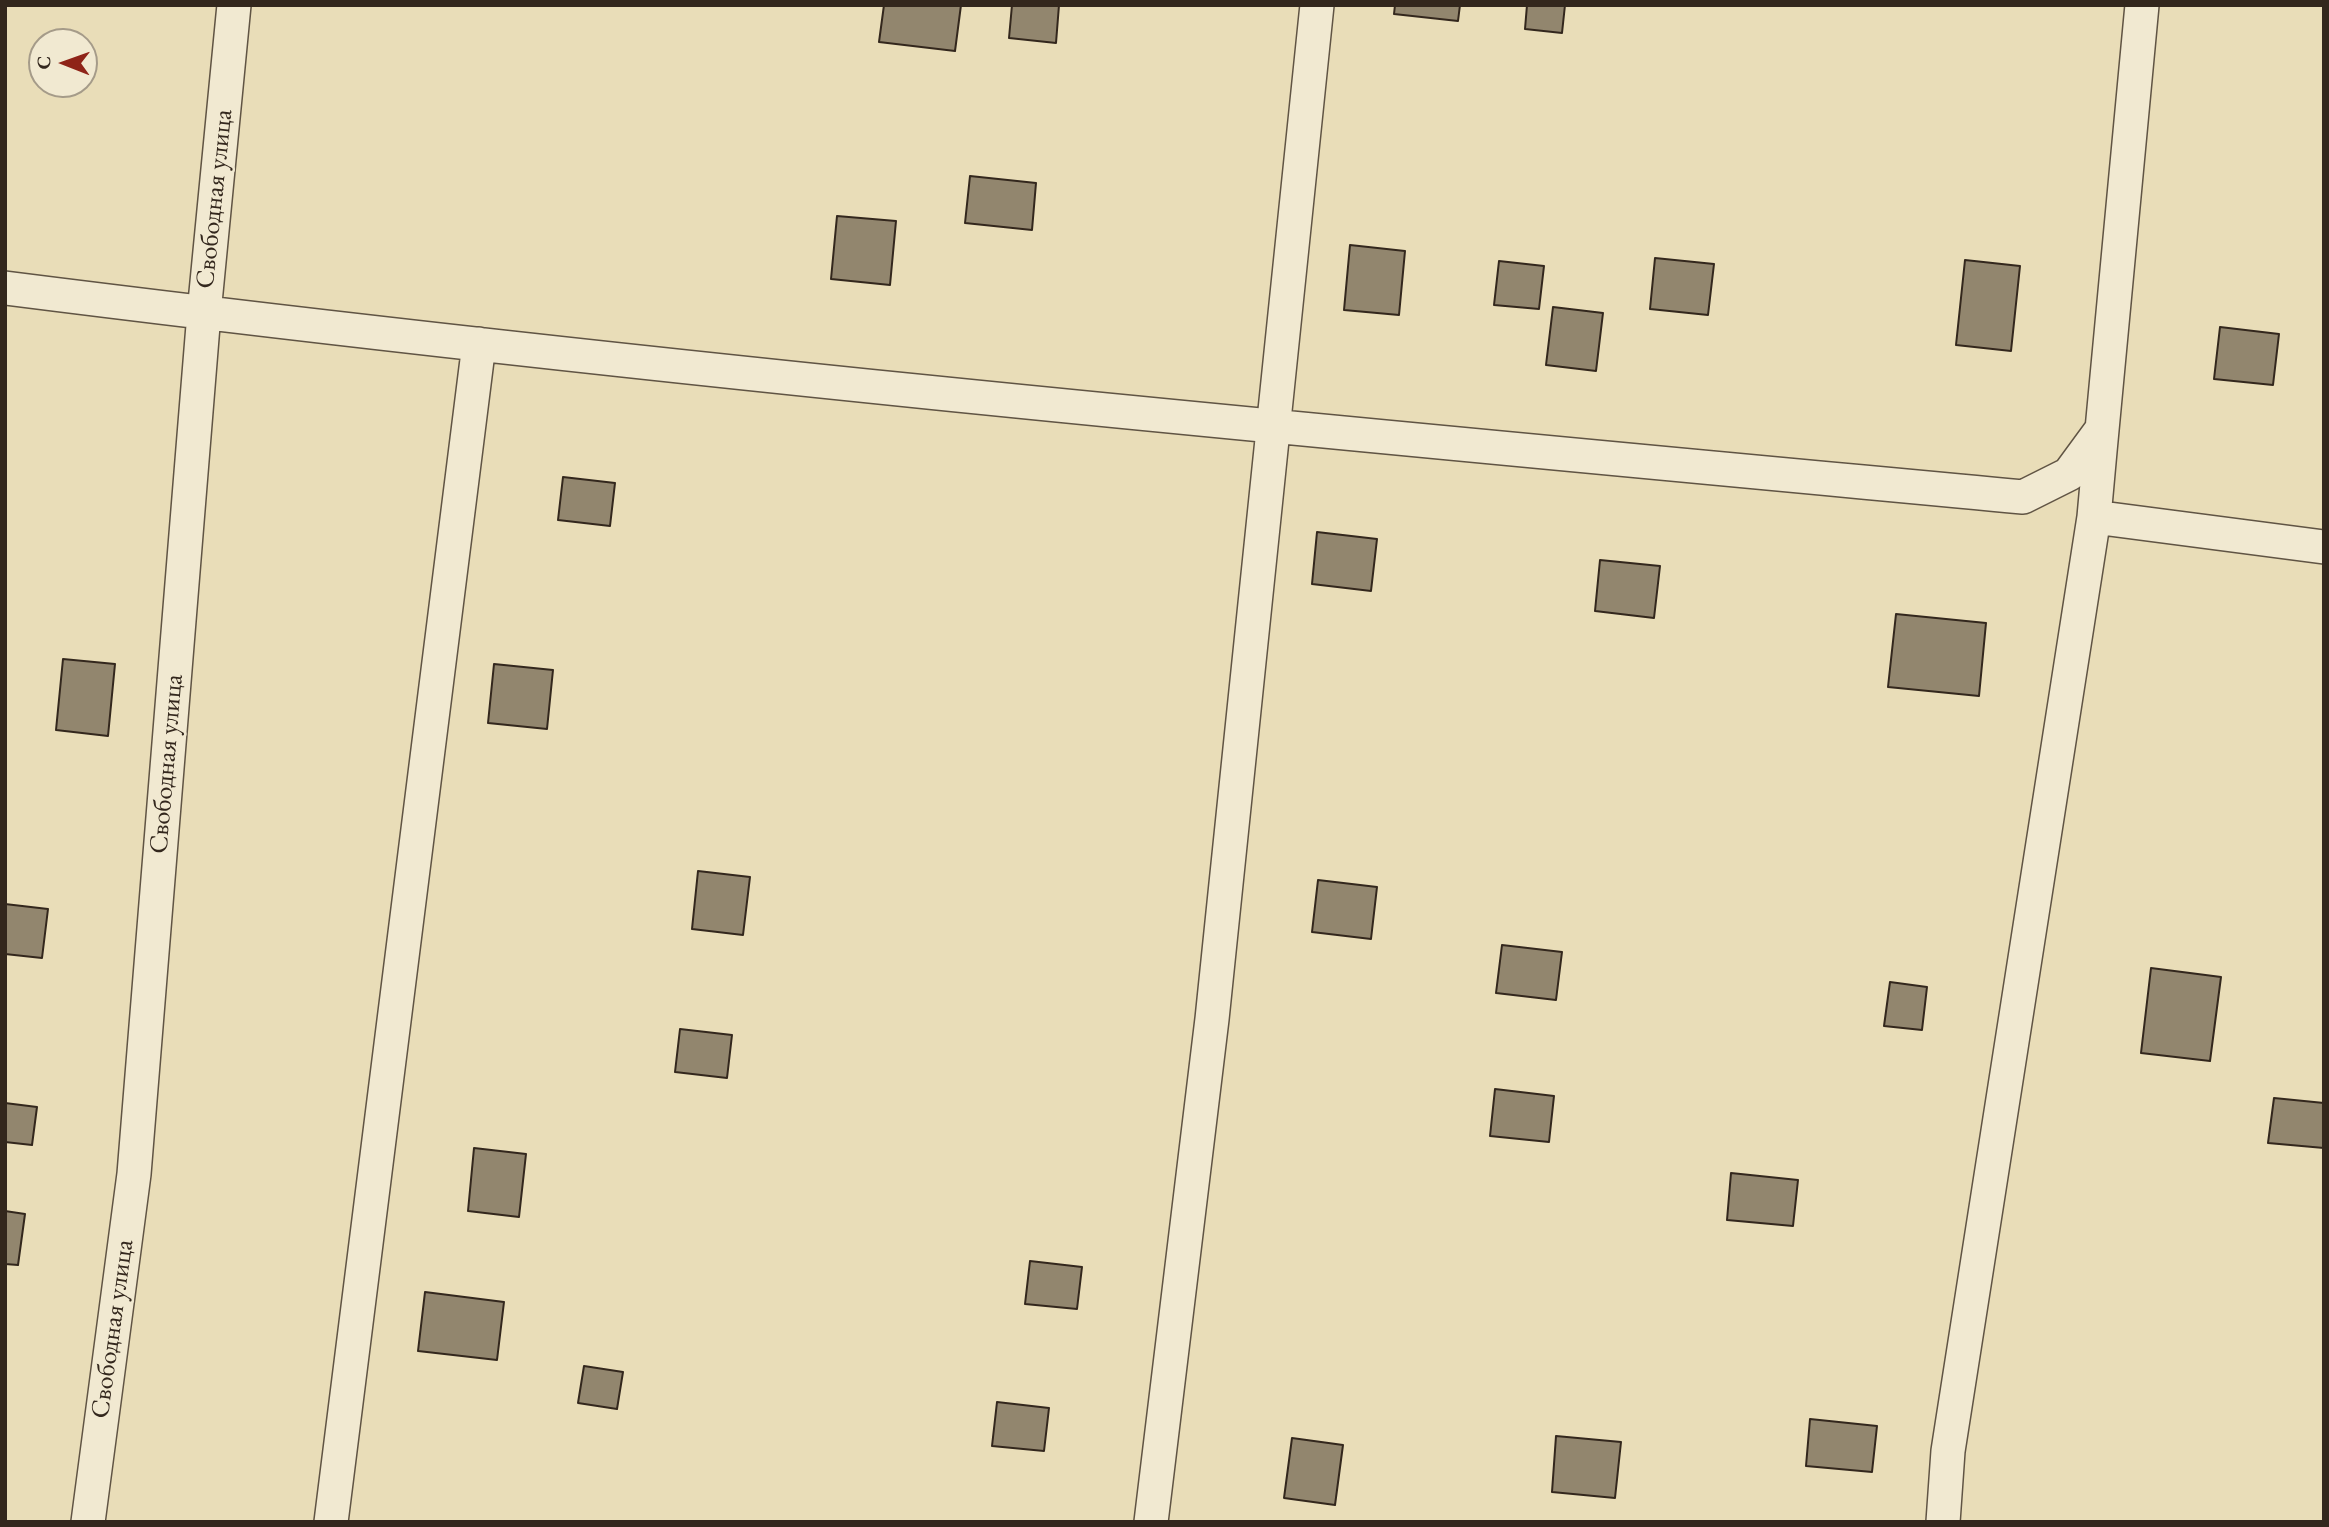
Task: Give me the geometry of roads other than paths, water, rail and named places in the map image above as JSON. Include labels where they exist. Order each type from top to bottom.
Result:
[{"type":"street","name":"Свободная улица","points":[[88,1522],[134,1174],[204,313],[234,5]]},
{"type":"street","points":[[1151,1522],[1212,1019],[1317,5]]},
{"type":"street","points":[[1943,1522],[1948,1451],[2094,517],[2142,5]]},
{"type":"street","points":[[5,288],[479,344],[1274,426],[2023,497],[2069,474],[2102,429]]},
{"type":"street","points":[[331,1522],[479,344]]},
{"type":"street","points":[[2094,517],[2324,547]]}]
